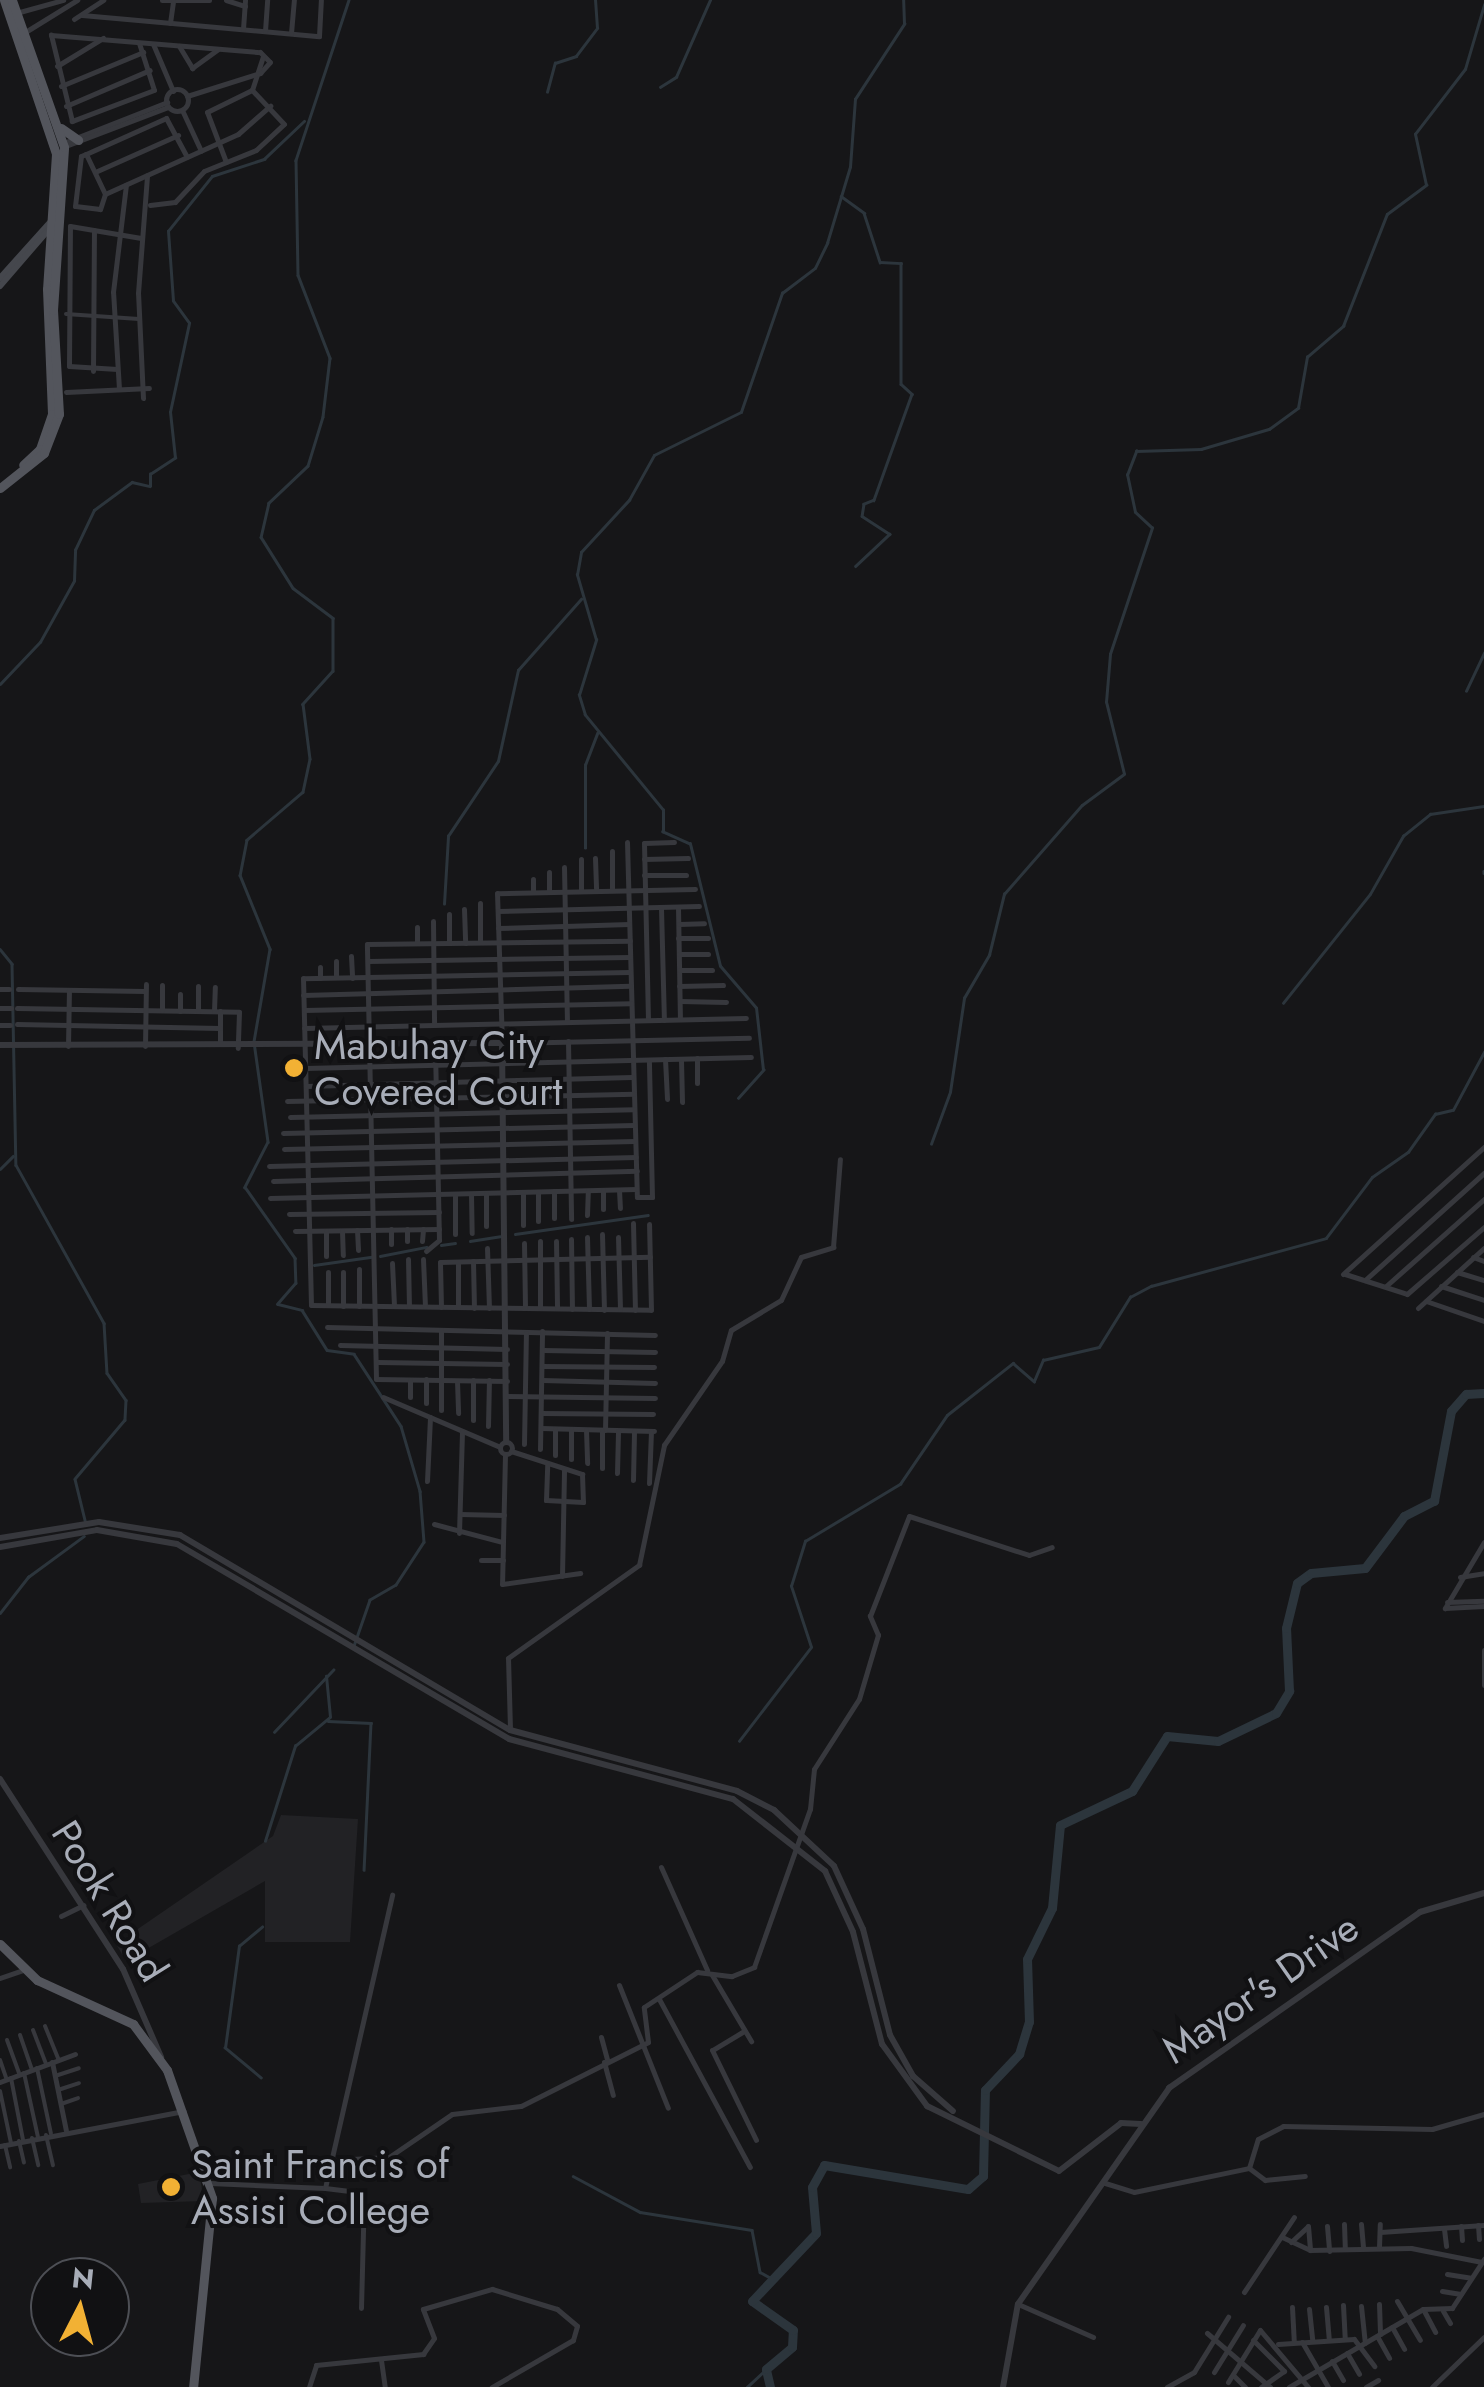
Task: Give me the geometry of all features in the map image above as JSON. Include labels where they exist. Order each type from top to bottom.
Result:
[{"type":"main road","points":[[0,484],[40,449],[50,426],[60,145],[58,124],[24,34],[6,1]]},
{"type":"main road","points":[[24,34],[60,145]]},
{"type":"main road","points":[[58,124],[78,140]]},
{"type":"main road","points":[[0,278],[55,224]]},
{"type":"main road","points":[[0,286],[55,224]]},
{"type":"main road","points":[[0,1944],[23,1970],[144,2026],[161,2058],[210,2183],[193,2387]]},
{"type":"street","points":[[24,34],[64,0]]},
{"type":"street","points":[[15,14],[48,11],[77,0]]},
{"type":"street","points":[[74,20],[103,0]]},
{"type":"street","points":[[162,0],[209,0]]},
{"type":"street","points":[[226,0],[245,3],[243,29]]},
{"type":"street","points":[[264,31],[268,0]]},
{"type":"street","points":[[291,33],[294,0]]},
{"type":"street","points":[[82,15],[318,36],[321,0]]},
{"type":"street","points":[[170,23],[173,1]]},
{"type":"street","points":[[140,43],[154,90],[79,123],[66,106],[46,38],[103,38],[218,49],[263,57],[270,66],[260,74],[187,96],[173,90]]},
{"type":"street","points":[[56,66],[103,38]]},
{"type":"street","points":[[60,145],[168,104],[173,90],[153,44]]},
{"type":"street","points":[[179,46],[192,68],[218,49]]},
{"type":"street","points":[[61,86],[143,52]]},
{"type":"street","points":[[66,106],[150,70]]},
{"type":"street","points":[[226,162],[207,112],[252,90],[260,74]]},
{"type":"street","points":[[150,205],[176,202],[226,162],[284,124],[252,90]]},
{"type":"street","points":[[182,110],[187,96]]},
{"type":"street","points":[[168,104],[182,110],[201,151]]},
{"type":"street","points":[[104,194],[218,144],[270,106]]},
{"type":"street","points":[[86,154],[166,118],[187,156]]},
{"type":"street","points":[[60,145],[128,122]]},
{"type":"street","points":[[95,172],[178,135]]},
{"type":"street","points":[[86,154],[104,194],[100,210],[75,206],[86,154]]},
{"type":"street","points":[[143,398],[146,388],[139,319],[141,238],[150,205],[147,175]]},
{"type":"street","points":[[119,390],[114,316],[118,234],[126,185]]},
{"type":"street","points":[[117,369],[69,366],[66,314],[70,226],[141,238]]},
{"type":"street","points":[[93,370],[90,315],[94,230]]},
{"type":"street","points":[[66,314],[139,319]]},
{"type":"street","points":[[66,392],[146,388]]},
{"type":"street","points":[[627,842],[636,1189]]},
{"type":"street","points":[[648,1020],[644,842],[674,842]]},
{"type":"street","points":[[612,851],[612,890]]},
{"type":"street","points":[[596,858],[596,891]]},
{"type":"street","points":[[644,859],[688,858]]},
{"type":"street","points":[[581,859],[581,891]]},
{"type":"street","points":[[564,866],[567,1022]]},
{"type":"street","points":[[548,872],[549,892]]},
{"type":"street","points":[[644,875],[686,875]]},
{"type":"street","points":[[533,880],[533,892]]},
{"type":"street","points":[[503,1445],[508,1330],[497,893],[695,889]]},
{"type":"street","points":[[480,903],[480,942]]},
{"type":"street","points":[[497,911],[700,906]]},
{"type":"street","points":[[662,907],[664,1020]]},
{"type":"street","points":[[678,907],[680,1019]]},
{"type":"street","points":[[464,908],[465,942]]},
{"type":"street","points":[[448,914],[449,943]]},
{"type":"street","points":[[433,921],[434,1025]]},
{"type":"street","points":[[678,924],[704,922]]},
{"type":"street","points":[[498,928],[629,924]]},
{"type":"street","points":[[417,928],[417,943]]},
{"type":"street","points":[[402,932],[402,943]]},
{"type":"street","points":[[678,938],[708,938]]},
{"type":"street","points":[[507,1381],[376,1378],[367,944],[630,941]]},
{"type":"street","points":[[678,954],[708,954]]},
{"type":"street","points":[[351,956],[352,978]]},
{"type":"street","points":[[368,961],[630,957]]},
{"type":"street","points":[[336,961],[336,977]]},
{"type":"street","points":[[320,967],[320,978]]},
{"type":"street","points":[[679,970],[712,970]]},
{"type":"street","points":[[630,972],[303,978],[311,1305],[651,1310],[649,1224]]},
{"type":"street","points":[[162,985],[162,1010]]},
{"type":"street","points":[[679,986],[723,985]]},
{"type":"street","points":[[198,986],[198,1011]]},
{"type":"street","points":[[303,995],[631,986]]},
{"type":"street","points":[[18,989],[146,987],[144,1047]]},
{"type":"street","points":[[215,987],[220,1047]]},
{"type":"street","points":[[0,989],[8,989]]},
{"type":"street","points":[[68,1046],[70,990]]},
{"type":"street","points":[[180,994],[180,1010]]},
{"type":"street","points":[[680,1002],[726,1002]]},
{"type":"street","points":[[304,1010],[631,1003]]},
{"type":"street","points":[[0,1008],[239,1012],[238,1048]]},
{"type":"street","points":[[304,1028],[746,1018]]},
{"type":"street","points":[[0,1025],[220,1028]]},
{"type":"street","points":[[8,1045],[268,1049],[750,1038]]},
{"type":"street","points":[[568,1041],[571,1219]]},
{"type":"street","points":[[426,1251],[438,1244],[439,1229],[435,1044]]},
{"type":"street","points":[[305,1068],[751,1057]]},
{"type":"street","points":[[697,1058],[697,1083]]},
{"type":"street","points":[[666,1059],[667,1099]]},
{"type":"street","points":[[681,1059],[682,1102]]},
{"type":"street","points":[[270,1198],[636,1189],[652,1197],[649,1060]]},
{"type":"street","points":[[306,1086],[633,1077]]},
{"type":"street","points":[[287,1102],[634,1094]]},
{"type":"street","points":[[290,1118],[634,1109]]},
{"type":"street","points":[[283,1133],[634,1125]]},
{"type":"street","points":[[284,1149],[635,1141]]},
{"type":"street","points":[[1484,1147],[1343,1274],[1407,1294],[1484,1227]]},
{"type":"street","points":[[269,1166],[636,1157]]},
{"type":"street","points":[[508,1752],[508,1658],[640,1565],[664,1444],[722,1361],[731,1330],[781,1300],[800,1257],[833,1247],[840,1159]]},
{"type":"street","points":[[273,1181],[637,1171]]},
{"type":"street","points":[[1365,1280],[1484,1173]]},
{"type":"street","points":[[587,1215],[588,1190]]},
{"type":"street","points":[[603,1190],[603,1209]]},
{"type":"street","points":[[619,1190],[620,1208]]},
{"type":"street","points":[[523,1192],[523,1225]]},
{"type":"street","points":[[538,1192],[538,1221]]},
{"type":"street","points":[[554,1192],[554,1218]]},
{"type":"street","points":[[486,1193],[486,1226]]},
{"type":"street","points":[[455,1194],[456,1234]]},
{"type":"street","points":[[471,1194],[472,1232]]},
{"type":"street","points":[[1386,1286],[1484,1199]]},
{"type":"street","points":[[289,1214],[439,1212]]},
{"type":"street","points":[[633,1223],[636,1310]]},
{"type":"street","points":[[406,1241],[407,1229]]},
{"type":"street","points":[[422,1240],[423,1229]]},
{"type":"street","points":[[295,1231],[439,1229]]},
{"type":"street","points":[[342,1230],[343,1256]]},
{"type":"street","points":[[358,1230],[358,1250]]},
{"type":"street","points":[[391,1230],[391,1244]]},
{"type":"street","points":[[326,1231],[326,1256]]},
{"type":"street","points":[[602,1234],[604,1310]]},
{"type":"street","points":[[587,1237],[588,1310]]},
{"type":"street","points":[[618,1237],[620,1310]]},
{"type":"street","points":[[571,1240],[572,1309]]},
{"type":"street","points":[[540,1241],[540,1309]]},
{"type":"street","points":[[556,1241],[558,1309]]},
{"type":"street","points":[[524,1243],[525,1308]]},
{"type":"street","points":[[488,1248],[489,1308]]},
{"type":"street","points":[[1418,1308],[1484,1248]]},
{"type":"street","points":[[441,1307],[440,1262],[650,1257]]},
{"type":"street","points":[[1473,1257],[1484,1261]]},
{"type":"street","points":[[408,1259],[409,1306]]},
{"type":"street","points":[[423,1259],[425,1307]]},
{"type":"street","points":[[473,1261],[474,1308]]},
{"type":"street","points":[[458,1262],[458,1308]]},
{"type":"street","points":[[392,1263],[394,1306]]},
{"type":"street","points":[[359,1268],[359,1306]]},
{"type":"street","points":[[328,1272],[328,1305]]},
{"type":"street","points":[[343,1272],[344,1306]]},
{"type":"street","points":[[1457,1272],[1484,1280]]},
{"type":"street","points":[[1442,1286],[1484,1300]]},
{"type":"street","points":[[1426,1301],[1484,1320]]},
{"type":"street","points":[[327,1328],[655,1335]]},
{"type":"street","points":[[440,1410],[441,1330]]},
{"type":"street","points":[[524,1444],[526,1331]]},
{"type":"street","points":[[540,1449],[542,1331]]},
{"type":"street","points":[[602,1468],[607,1333]]},
{"type":"street","points":[[340,1345],[507,1349]]},
{"type":"street","points":[[542,1350],[655,1352]]},
{"type":"street","points":[[376,1362],[507,1364]]},
{"type":"street","points":[[541,1366],[654,1367]]},
{"type":"street","points":[[410,1379],[410,1396]]},
{"type":"street","points":[[426,1380],[426,1403]]},
{"type":"street","points":[[457,1380],[458,1413]]},
{"type":"street","points":[[472,1380],[473,1420]]},
{"type":"street","points":[[488,1380],[488,1426]]},
{"type":"street","points":[[542,1380],[655,1383]]},
{"type":"street","points":[[506,1396],[655,1398]]},
{"type":"street","points":[[383,1397],[503,1445],[508,1452],[547,1463],[582,1474],[583,1502],[546,1500],[547,1463]]},
{"type":"street","points":[[541,1414],[653,1414]]},
{"type":"street","points":[[427,1481],[430,1417]]},
{"type":"street","points":[[540,1428],[652,1431],[649,1483]]},
{"type":"street","points":[[555,1455],[556,1429]]},
{"type":"street","points":[[571,1429],[571,1459]]},
{"type":"street","points":[[460,1533],[462,1430]]},
{"type":"street","points":[[586,1430],[587,1463]]},
{"type":"street","points":[[617,1473],[618,1430]]},
{"type":"street","points":[[633,1480],[634,1431]]},
{"type":"street","points":[[508,1452],[502,1584],[580,1572]]},
{"type":"street","points":[[562,1576],[564,1469]]},
{"type":"street","points":[[460,1514],[504,1515]]},
{"type":"street","points":[[333,2160],[389,2157],[440,2119],[521,2106],[641,2046],[650,2036],[644,2007],[708,1971],[754,1967],[802,1830],[814,1769],[859,1699],[878,1635],[870,1616],[909,1516],[1029,1555],[1052,1547]]},
{"type":"street","points":[[434,1524],[503,1542]]},
{"type":"street","points":[[0,1538],[98,1526],[180,1535],[510,1730],[737,1791],[802,1830],[863,1929],[890,2035],[913,2076],[952,2111]]},
{"type":"street","points":[[0,1547],[55,1530]]},
{"type":"street","points":[[1482,1546],[1447,1602],[1484,1604]]},
{"type":"street","points":[[482,1560],[503,1560]]},
{"type":"street","points":[[1460,1577],[1484,1574]]},
{"type":"street","points":[[1484,1650],[1484,1685]]},
{"type":"street","points":[[374,1651],[509,1740],[733,1799],[796,1840],[844,1896],[892,2064],[945,2118],[1029,2160],[1065,2171],[1120,2123],[1141,2124]]},
{"type":"street","name":"Pook Road","points":[[0,1779],[84,1905],[144,2026]]},
{"type":"street","points":[[661,1867],[708,1971],[751,2041]]},
{"type":"street","name":"Mayor's Drive","points":[[1004,2387],[1018,2304],[1105,2184],[1141,2124],[1181,2078],[1414,1916],[1484,1893]]},
{"type":"street","points":[[325,2188],[392,1895]]},
{"type":"street","points":[[61,1916],[84,1905]]},
{"type":"street","points":[[0,1978],[23,1970]]},
{"type":"street","points":[[619,1985],[668,2108]]},
{"type":"street","points":[[658,1999],[750,2167]]},
{"type":"street","points":[[45,2026],[66,2131]]},
{"type":"street","points":[[32,2030],[52,2062]]},
{"type":"street","points":[[744,2031],[712,2050],[756,2140]]},
{"type":"street","points":[[20,2035],[34,2069],[42,2136],[38,2164]]},
{"type":"street","points":[[601,2036],[613,2095]]},
{"type":"street","points":[[7,2040],[52,2164]]},
{"type":"street","points":[[6,2080],[75,2054]]},
{"type":"street","points":[[0,2060],[6,2080],[12,2143],[10,2167]]},
{"type":"street","points":[[55,2076],[79,2068]]},
{"type":"street","points":[[58,2090],[79,2083]]},
{"type":"street","points":[[0,2090],[12,2143],[24,2162]]},
{"type":"street","points":[[60,2104],[78,2098]]},
{"type":"street","points":[[12,2143],[184,2111]]},
{"type":"street","points":[[1249,2168],[1258,2139],[1283,2126],[1432,2129],[1484,2114]]},
{"type":"street","points":[[1105,2184],[1134,2192],[1249,2168],[1265,2180],[1305,2176]]},
{"type":"street","points":[[210,2183],[364,2193],[361,2308]]},
{"type":"street","points":[[1244,2292],[1294,2217]]},
{"type":"street","points":[[1344,2224],[1345,2250]]},
{"type":"street","points":[[1361,2224],[1363,2248]]},
{"type":"street","points":[[1379,2247],[1380,2228],[1481,2225],[1479,2239]]},
{"type":"street","points":[[1291,2242],[1308,2226],[1310,2250]]},
{"type":"street","points":[[1328,2226],[1328,2250]]},
{"type":"street","points":[[1461,2226],[1462,2240]]},
{"type":"street","points":[[1444,2228],[1446,2246]]},
{"type":"street","points":[[1428,2229],[1428,2241]]},
{"type":"street","points":[[1410,2230],[1411,2248]]},
{"type":"street","points":[[1282,2237],[1310,2250],[1411,2248],[1483,2260],[1461,2294],[1443,2311],[1423,2309],[1289,2387]]},
{"type":"street","points":[[1447,2274],[1472,2278]]},
{"type":"street","points":[[308,2387],[316,2365],[414,2358],[433,2346],[426,2306],[492,2289],[557,2308],[577,2326],[573,2340],[492,2387]]},
{"type":"street","points":[[1442,2290],[1461,2294]]},
{"type":"street","points":[[1397,2301],[1420,2340]]},
{"type":"street","points":[[1018,2304],[1094,2338]]},
{"type":"street","points":[[1378,2304],[1379,2335],[1390,2358]]},
{"type":"street","points":[[1343,2305],[1345,2338]]},
{"type":"street","points":[[1326,2306],[1329,2339]]},
{"type":"street","points":[[1361,2306],[1364,2344],[1374,2366]]},
{"type":"street","points":[[1292,2307],[1298,2341],[1328,2387]]},
{"type":"street","points":[[1309,2309],[1312,2340]]},
{"type":"street","points":[[1423,2309],[1435,2332]]},
{"type":"street","points":[[1443,2311],[1450,2323]]},
{"type":"street","points":[[1166,2387],[1194,2372],[1228,2317]]},
{"type":"street","points":[[1214,2372],[1243,2325]]},
{"type":"street","points":[[1392,2327],[1404,2349]]},
{"type":"street","points":[[1228,2382],[1260,2330],[1278,2344],[1308,2387]]},
{"type":"street","points":[[1207,2333],[1242,2357],[1266,2386],[1284,2370],[1253,2340]]},
{"type":"street","points":[[1432,2387],[1484,2337]]},
{"type":"street","points":[[1278,2344],[1345,2338],[1364,2344]]},
{"type":"street","points":[[1347,2353],[1359,2374]]},
{"type":"street","points":[[381,2360],[384,2387]]},
{"type":"street","points":[[1332,2361],[1343,2380]]},
{"type":"street","points":[[1233,2375],[1245,2387]]},
{"type":"street","points":[[1366,2387],[1378,2380]]},
{"type":"shaded area","points":[[281,1815],[358,1819],[350,1942],[265,1942],[265,1881],[126,1961],[116,1944],[273,1836]]},
{"type":"shaded area","name":"Saint Francis of Assisi College","points":[[199,2172],[204,2201],[141,2203],[138,2184]]},
{"type":"waterway","points":[[349,0],[296,160],[298,275],[330,358],[323,417],[308,466],[269,503],[261,537],[293,588],[333,618],[333,671],[303,704],[310,759],[303,792],[247,840],[240,875],[270,949],[254,1042],[268,1142],[245,1187],[295,1258],[296,1283],[278,1304],[302,1310],[327,1350],[354,1354],[401,1426],[420,1491],[424,1542],[396,1585],[370,1600],[354,1646]]},
{"type":"waterway","points":[[547,92],[555,63],[576,56],[597,28],[595,0]]},
{"type":"waterway","points":[[660,87],[676,77],[710,0]]},
{"type":"waterway","points":[[738,1098],[763,1070],[756,1008],[720,966],[690,844],[663,832],[663,810],[585,715],[579,695],[596,640],[577,575],[581,552],[629,500],[654,455],[741,412],[782,293],[815,268],[827,243],[850,167],[855,99],[904,24],[903,0]]},
{"type":"waterway","points":[[931,1144],[950,1092],[964,998],[989,955],[1004,894],[1082,805],[1124,774],[1106,702],[1110,654],[1152,528],[1135,512],[1127,475],[1136,451],[1201,449],[1269,429],[1298,408],[1307,357],[1343,326],[1387,214],[1426,185],[1415,134],[1465,69],[1484,5]]},
{"type":"waterway","points":[[0,684],[40,642],[74,581],[75,550],[94,510],[132,482],[150,486],[150,474],[175,458],[170,412],[189,323],[173,301],[168,231],[212,176],[264,159],[304,121]]},
{"type":"waterway","points":[[841,196],[864,213],[880,262],[901,263],[901,384],[912,394],[874,500],[864,504],[862,516],[890,534],[856,566]]},
{"type":"waterway","points":[[444,904],[448,836],[498,761],[518,670],[581,599]]},
{"type":"waterway","points":[[1466,691],[1484,653]]},
{"type":"waterway","points":[[585,848],[585,765],[597,733]]},
{"type":"waterway","points":[[1283,1003],[1370,894],[1403,836],[1430,814],[1484,806]]},
{"type":"waterway","points":[[0,949],[12,964],[16,1165],[104,1323],[107,1373],[126,1400],[125,1420],[75,1479],[86,1524]]},
{"type":"waterway","points":[[739,1741],[811,1647],[791,1586],[805,1541],[900,1484],[947,1415],[1013,1363],[1034,1381],[1043,1360],[1099,1347],[1130,1297],[1151,1286],[1326,1238],[1372,1177],[1408,1152],[1435,1114],[1453,1110],[1484,1052]]},
{"type":"waterway","points":[[0,1169],[13,1156]]},
{"type":"waterway","points":[[515,1234],[648,1215]]},
{"type":"waterway","points":[[470,1241],[500,1236]]},
{"type":"waterway","points":[[441,1245],[455,1243]]},
{"type":"waterway","points":[[380,1256],[426,1247]]},
{"type":"waterway","points":[[314,1265],[371,1257]]},
{"type":"waterway","points":[[770,2387],[766,2369],[792,2347],[793,2330],[752,2301],[816,2233],[812,2187],[824,2165],[968,2189],[983,2176],[985,2090],[1019,2054],[1029,2022],[1027,1959],[1052,1908],[1060,1825],[1132,1791],[1167,1736],[1218,1741],[1276,1713],[1289,1691],[1286,1628],[1297,1583],[1311,1573],[1365,1568],[1404,1516],[1434,1501],[1451,1411],[1466,1394],[1484,1393]]},
{"type":"waterway","points":[[0,1613],[28,1577],[84,1536]]},
{"type":"waterway","points":[[274,1732],[333,1670]]},
{"type":"waterway","points":[[265,1841],[295,1746],[330,1717],[326,1676]]},
{"type":"waterway","points":[[328,1721],[371,1723],[364,1870]]},
{"type":"waterway","points":[[261,2078],[225,2048],[239,1946],[262,1927]]},
{"type":"waterway","points":[[573,2176],[640,2212],[752,2230],[760,2272],[771,2278]]},
{"type":"waterway","points":[[747,2387],[766,2369]]},
{"type":"place","name":"Mabuhay City Covered Court","points":[[294,1068]]},
{"type":"place","name":"Saint Francis of Assisi College","points":[[171,2187]]}]
